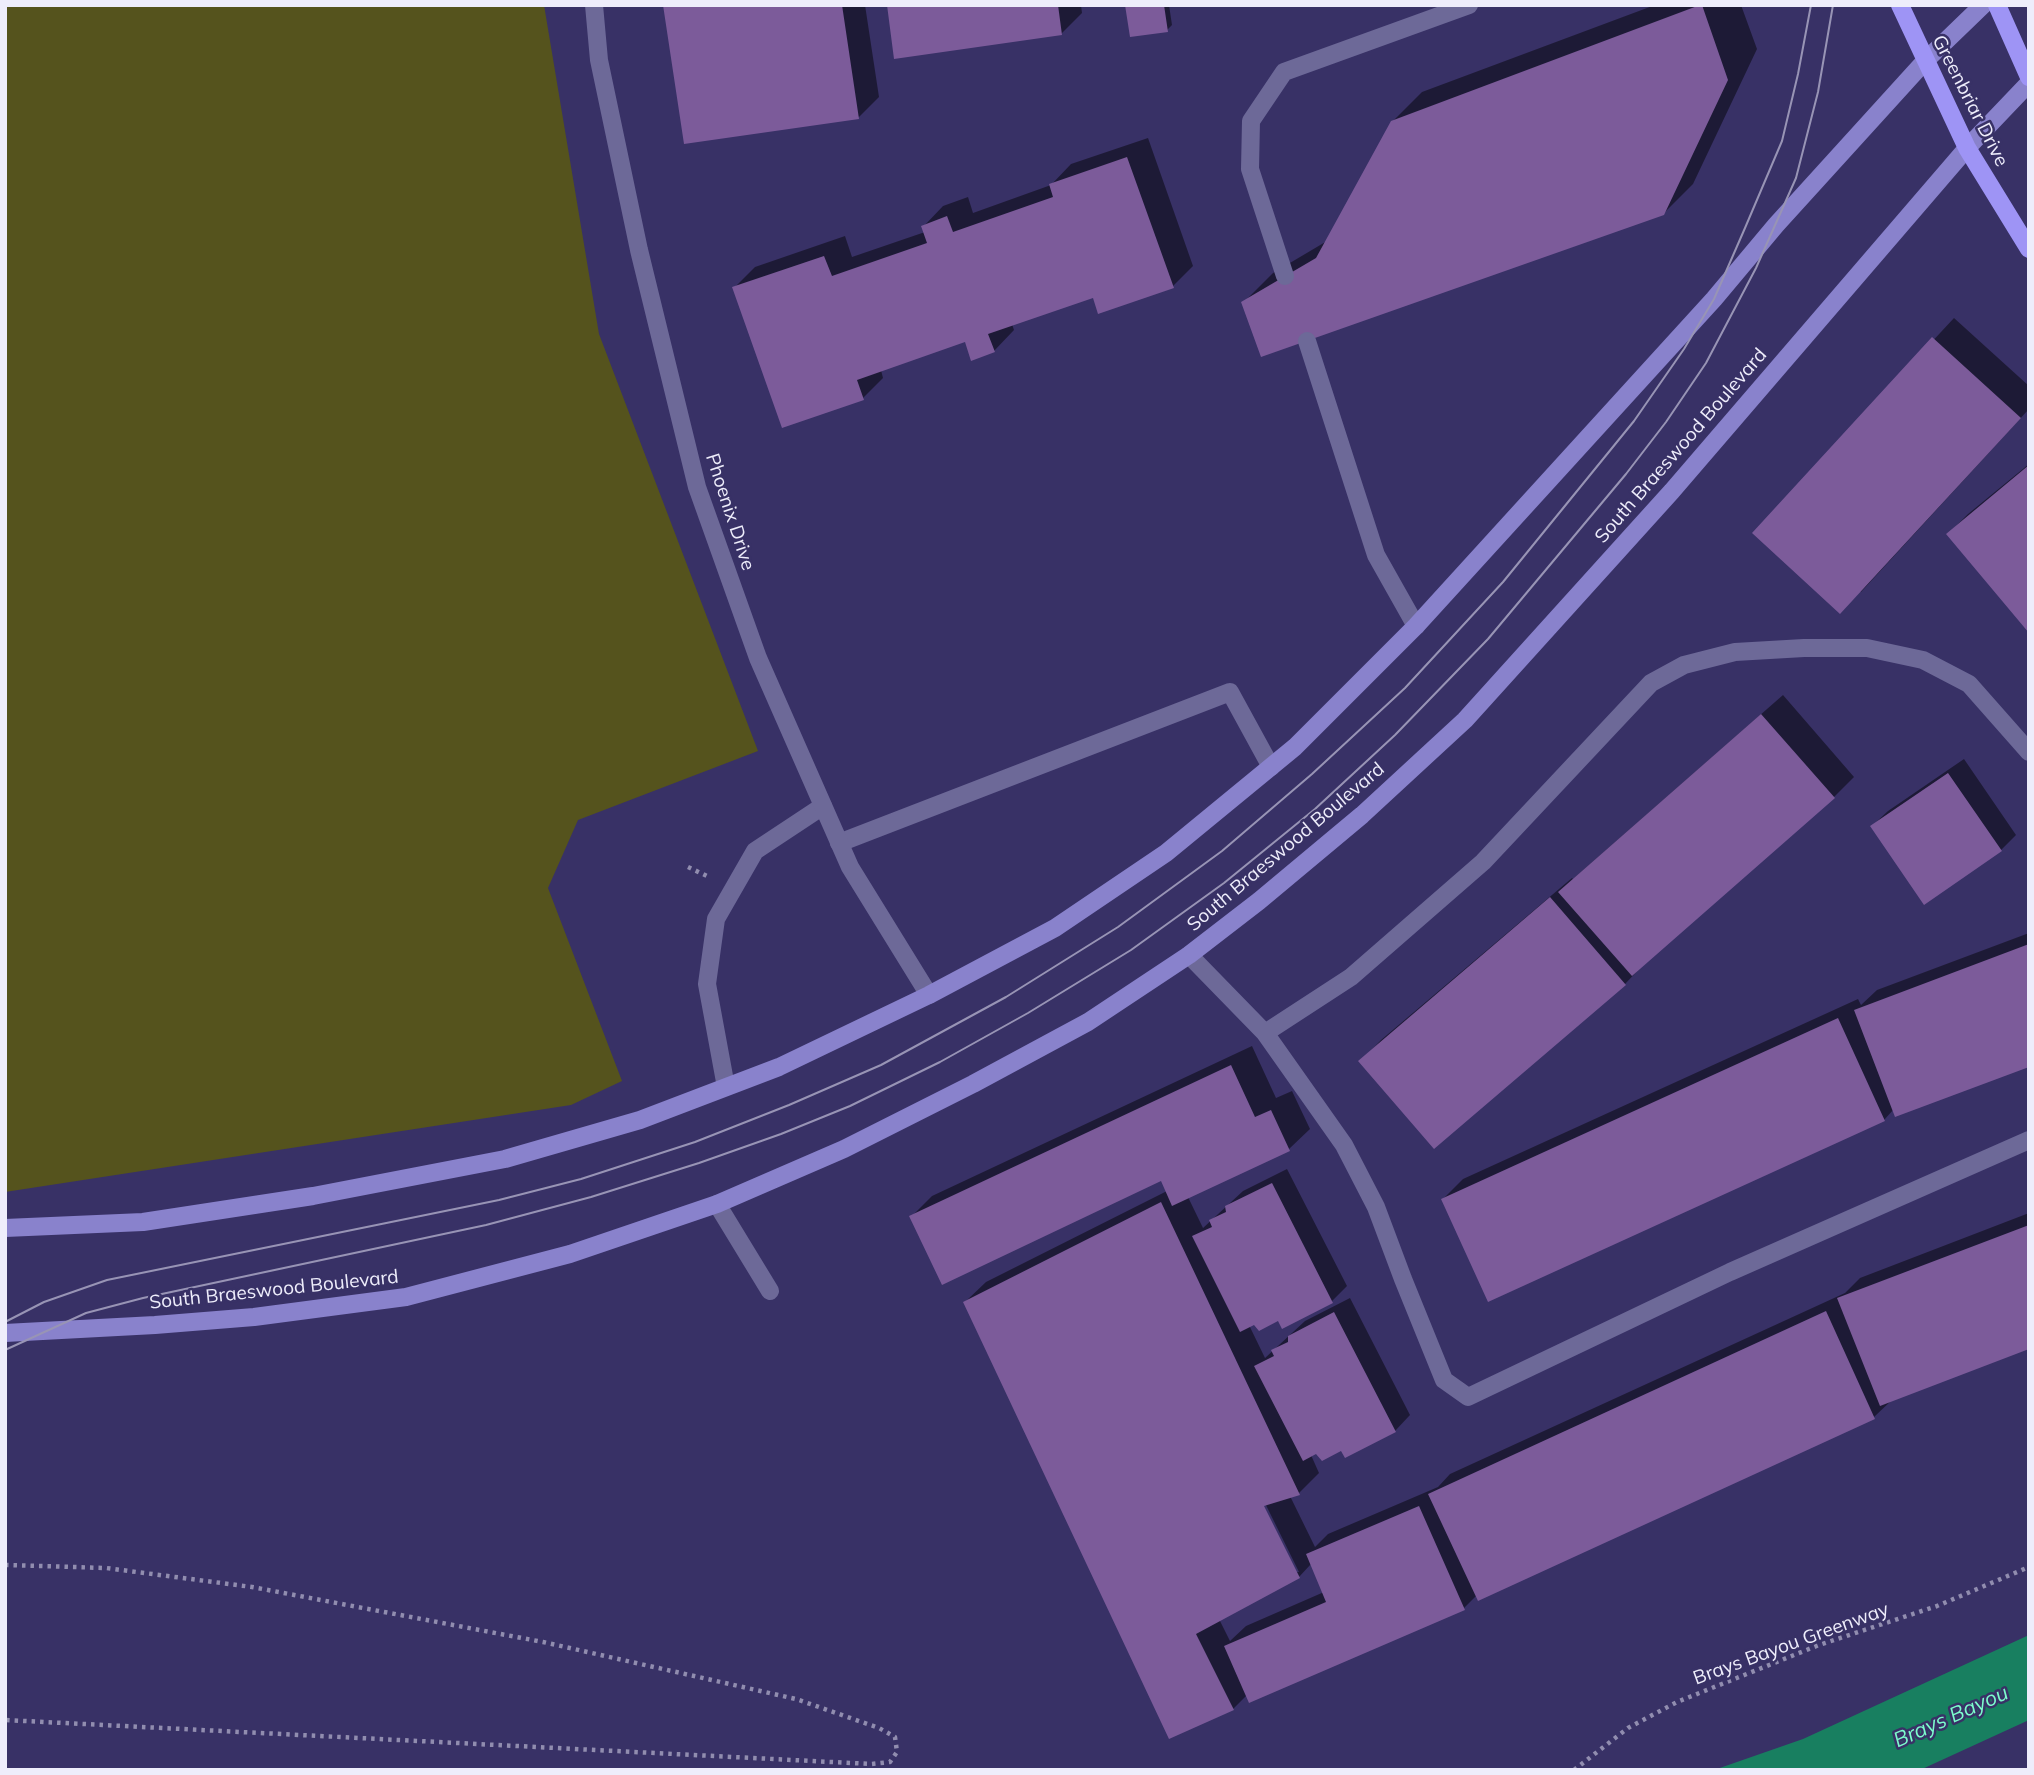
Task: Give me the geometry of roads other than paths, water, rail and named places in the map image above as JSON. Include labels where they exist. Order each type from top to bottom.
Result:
[{"type":"main road","name":"Greenbriar Drive","points":[[1900,5],[1967,148],[2029,249]]},
{"type":"main road","points":[[5,1228],[143,1222],[313,1196],[505,1159],[640,1120],[779,1067],[929,995],[1067,920],[1167,853],[1295,747],[1416,626],[1705,309],[1925,61],[1983,5]]},
{"type":"main road","points":[[1997,5],[2029,80]]},
{"type":"main road","name":"South Braeswood Boulevard","points":[[5,1333],[254,1317],[406,1297],[570,1254],[717,1204],[844,1149],[1088,1022],[1189,955],[1259,901],[1362,815],[1465,720],[1672,491],[1967,148],[2029,80]]},
{"type":"street","name":"Phoenix Drive","points":[[594,5],[599,60],[639,250],[697,486],[758,658],[822,806],[850,867],[929,995]]},
{"type":"street","points":[[1285,276],[1250,169],[1251,121],[1284,72],[1469,5]]},
{"type":"street","points":[[1307,341],[1376,555],[1416,626]]},
{"type":"street","points":[[1265,1033],[1351,977],[1483,862],[1651,683],[1684,665],[1735,652],[1804,648],[1867,648],[1923,660],[1969,684],[2029,752]]},
{"type":"street","points":[[839,843],[1230,692],[1271,766]]},
{"type":"street","points":[[726,1087],[707,984],[716,919],[755,851],[822,806]]},
{"type":"street","points":[[1189,955],[1265,1033],[1344,1145],[1376,1207],[1444,1380],[1468,1397],[1730,1272],[2029,1140]]},
{"type":"street","points":[[717,1204],[769,1292]]},
{"type":"water","name":"Brays Bayou","points":[[2029,1635],[2029,1720],[1920,1770],[1714,1770],[1803,1739]]},
{"type":"tram line","points":[[5,1322],[44,1302],[107,1280],[499,1200],[581,1179],[695,1142],[881,1065],[1006,997],[1118,927],[1222,851],[1312,774],[1405,688],[1503,582],[1634,421],[1684,349],[1714,299],[1745,228],[1782,141],[1811,5]]},
{"type":"tram line","points":[[5,1350],[86,1313],[143,1298],[486,1225],[591,1197],[781,1134],[850,1106],[940,1062],[1028,1013],[1131,950],[1224,883],[1315,809],[1395,735],[1488,639],[1666,422],[1706,363],[1756,268],[1796,178],[1818,92],[1833,5]]}]
